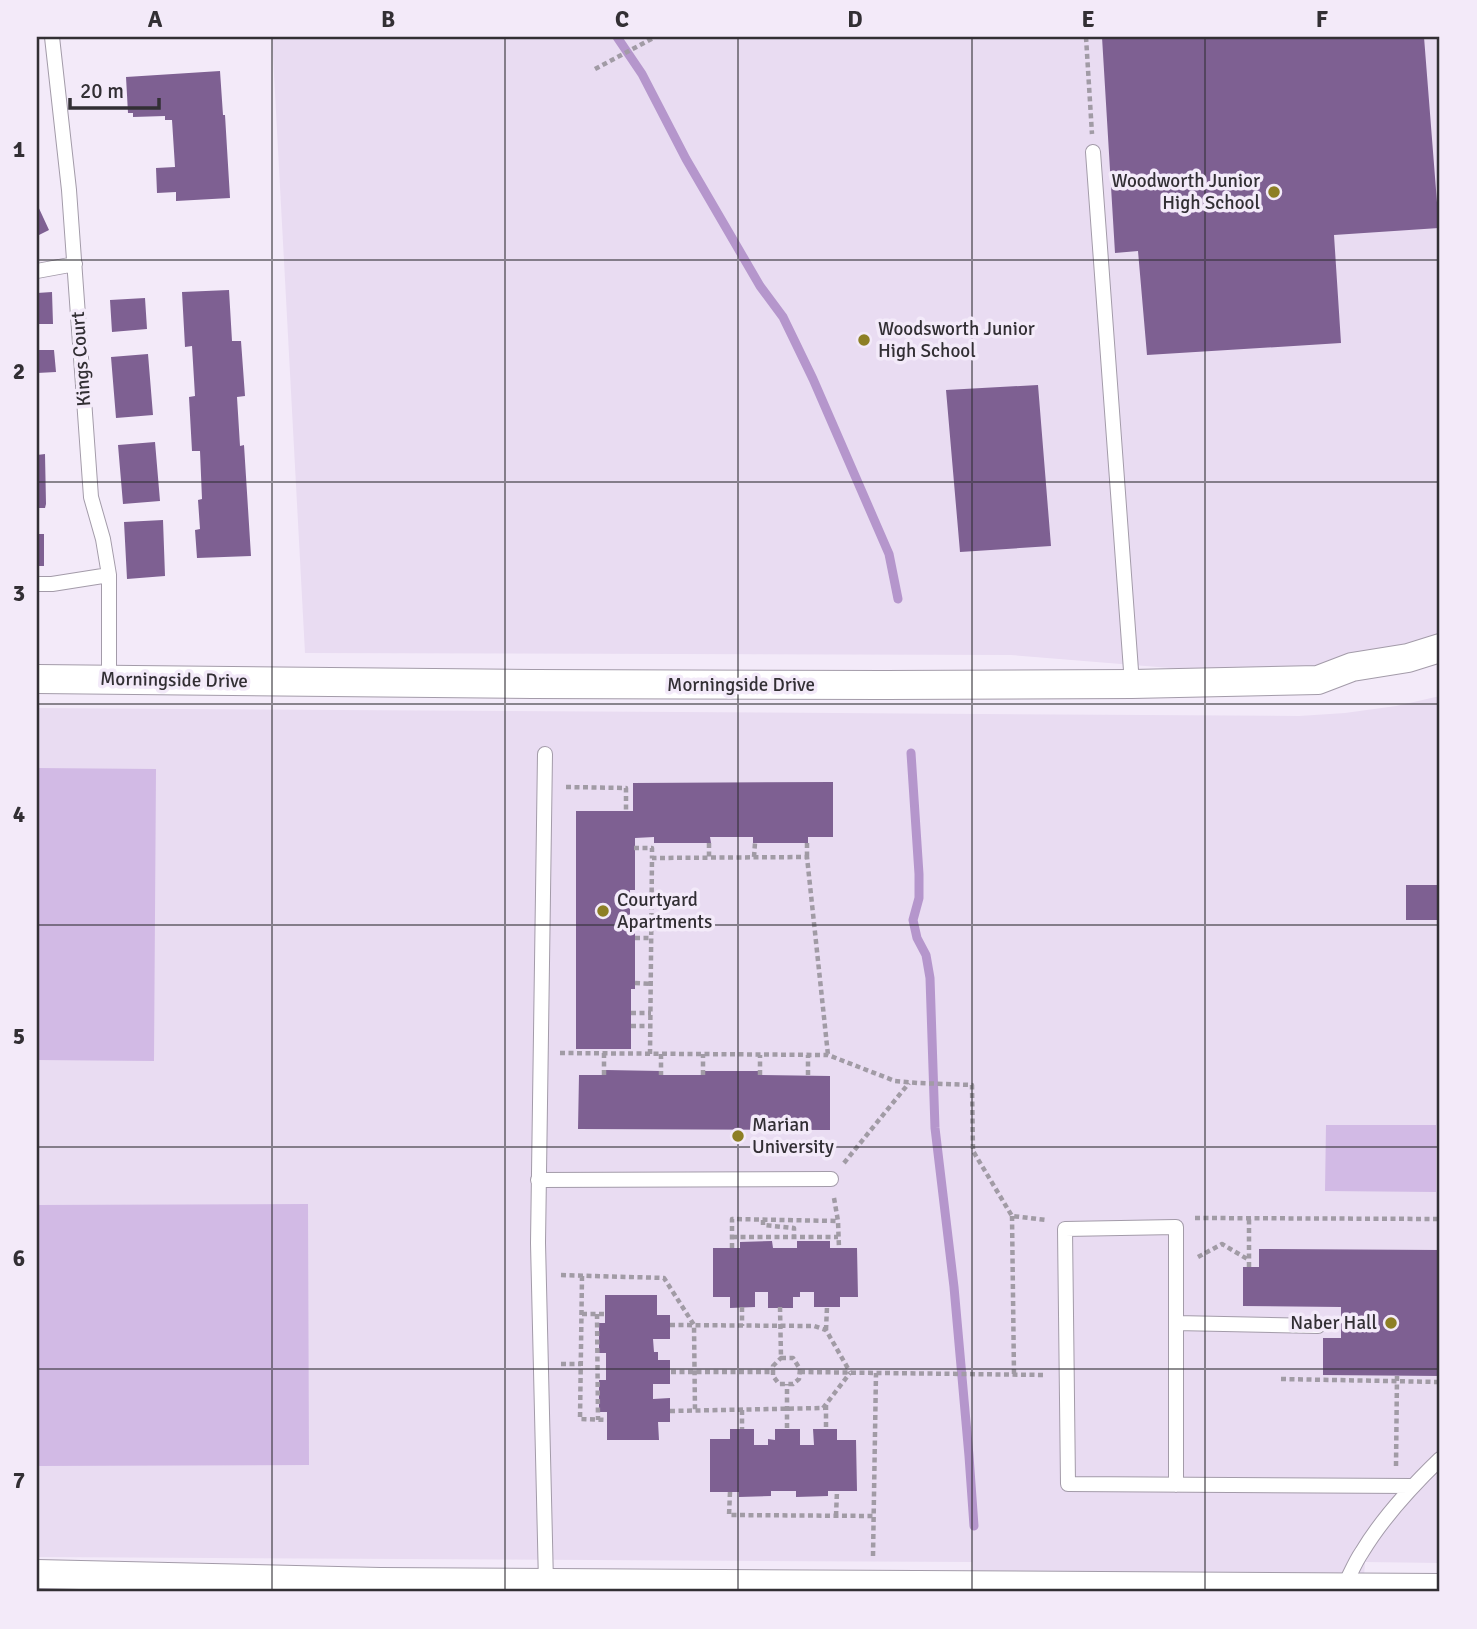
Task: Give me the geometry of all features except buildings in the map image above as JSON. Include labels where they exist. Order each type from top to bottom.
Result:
[{"type":"street","name":"Morningside Drive","points":[[37,679],[560,684],[1132,684],[1318,680],[1352,667],[1440,648]]},
{"type":"street","points":[[37,1574],[380,1587],[546,1583],[605,1588],[873,1585],[936,1589],[1440,1588]]},
{"type":"lane","name":"Kings Court","points":[[52,37],[69,190],[91,497],[103,539],[109,575],[109,679]]},
{"type":"lane","points":[[1093,152],[1132,684]]},
{"type":"lane","points":[[37,271],[75,264]]},
{"type":"lane","points":[[37,584],[109,575]]},
{"type":"lane","points":[[545,754],[538,1180],[546,1583]]},
{"type":"lane","points":[[538,1180],[831,1179]]},
{"type":"lane","points":[[1176,1485],[1176,1227],[1065,1229],[1068,1484],[1176,1485],[1412,1486]]},
{"type":"lane","points":[[1176,1323],[1318,1326]]},
{"type":"lane","points":[[1341,1589],[1360,1553],[1412,1486],[1440,1460]]},
{"type":"path","points":[[596,69],[655,37]]},
{"type":"path","points":[[1086,37],[1093,152]]},
{"type":"path","points":[[544,787],[626,788],[626,811]]},
{"type":"path","points":[[709,843],[709,857]]},
{"type":"path","points":[[754,857],[755,843]]},
{"type":"path","points":[[807,843],[828,1055]]},
{"type":"path","points":[[634,848],[652,848],[650,1054]]},
{"type":"path","points":[[652,858],[807,856]]},
{"type":"path","points":[[635,938],[651,937]]},
{"type":"path","points":[[635,983],[651,984]]},
{"type":"path","points":[[631,1013],[651,1013]]},
{"type":"path","points":[[631,1026],[650,1026]]},
{"type":"path","points":[[540,1053],[828,1055],[895,1081],[972,1085],[973,1151],[1012,1216],[1014,1375]]},
{"type":"path","points":[[604,1053],[604,1075]]},
{"type":"path","points":[[661,1054],[661,1075]]},
{"type":"path","points":[[703,1054],[703,1075]]},
{"type":"path","points":[[760,1055],[760,1075]]},
{"type":"path","points":[[808,1055],[808,1075]]},
{"type":"path","points":[[839,1248],[838,1221],[831,1179],[910,1083]]},
{"type":"path","points":[[1012,1216],[1049,1220],[1065,1229]]},
{"type":"path","points":[[1176,1227],[1190,1218],[1440,1219]]},
{"type":"path","points":[[732,1248],[732,1219],[838,1221]]},
{"type":"path","points":[[1176,1259],[1196,1258],[1222,1244],[1249,1263],[1249,1219]]},
{"type":"path","points":[[763,1220],[764,1225],[794,1228],[794,1238]]},
{"type":"path","points":[[732,1237],[838,1237]]},
{"type":"path","points":[[1196,1245],[1196,1258]]},
{"type":"path","points":[[539,1275],[664,1278],[694,1325],[695,1410]]},
{"type":"path","points":[[582,1276],[580,1419],[607,1420]]},
{"type":"path","points":[[742,1307],[742,1326]]},
{"type":"path","points":[[780,1307],[780,1358],[773,1366],[773,1376],[779,1384],[793,1384],[799,1379],[800,1369],[793,1359],[780,1358]]},
{"type":"path","points":[[827,1307],[826,1331],[850,1372]]},
{"type":"path","points":[[582,1314],[605,1314]]},
{"type":"path","points":[[597,1314],[598,1420]]},
{"type":"path","points":[[670,1325],[814,1326],[826,1331]]},
{"type":"path","points":[[671,1371],[773,1372]]},
{"type":"path","points":[[800,1372],[1067,1376]]},
{"type":"path","points":[[670,1411],[823,1408],[850,1372]]},
{"type":"path","points":[[873,1585],[876,1373]]},
{"type":"path","points":[[1281,1379],[1397,1379],[1440,1382]]},
{"type":"path","points":[[1396,1467],[1397,1379]]},
{"type":"path","points":[[787,1384],[787,1428]]},
{"type":"path","points":[[826,1404],[826,1429]]},
{"type":"path","points":[[742,1410],[742,1429]]},
{"type":"path","points":[[1383,1467],[1407,1467]]},
{"type":"path","points":[[836,1516],[837,1491]]},
{"type":"path","points":[[730,1492],[729,1515],[875,1516]]},
{"type":"shaded area","name":"Woodsworth Junior High School","points":[[272,37],[1440,37],[1440,643],[1318,680],[1011,655],[305,653]]},
{"type":"shaded area","name":"Marian University","points":[[1440,696],[1440,1563],[1365,1562],[1363,1592],[973,1592],[972,1562],[37,1557],[37,708],[1299,716],[1396,706]]},
{"type":"shaded area","points":[[37,768],[156,769],[154,1061],[37,1060]]},
{"type":"shaded area","points":[[1326,1125],[1436,1125],[1436,1192],[1325,1191]]},
{"type":"shaded area","points":[[308,1204],[309,1465],[37,1466],[37,1205]]},
{"type":"waterway","points":[[617,37],[642,74],[686,159],[760,286],[783,317],[889,554],[898,599]]},
{"type":"waterway","points":[[911,753],[919,874],[919,898],[913,920],[917,938],[926,955],[930,978],[935,1128],[954,1287],[974,1526]]},
{"type":"place","name":"Woodworth Junior High School","points":[[1274,192]]},
{"type":"place","name":"Woodsworth Junior High School","points":[[864,340]]},
{"type":"place","name":"Courtyard Apartments","points":[[603,911]]},
{"type":"place","name":"Marian University","points":[[738,1136]]},
{"type":"place","name":"Naber Hall","points":[[1391,1323]]}]
